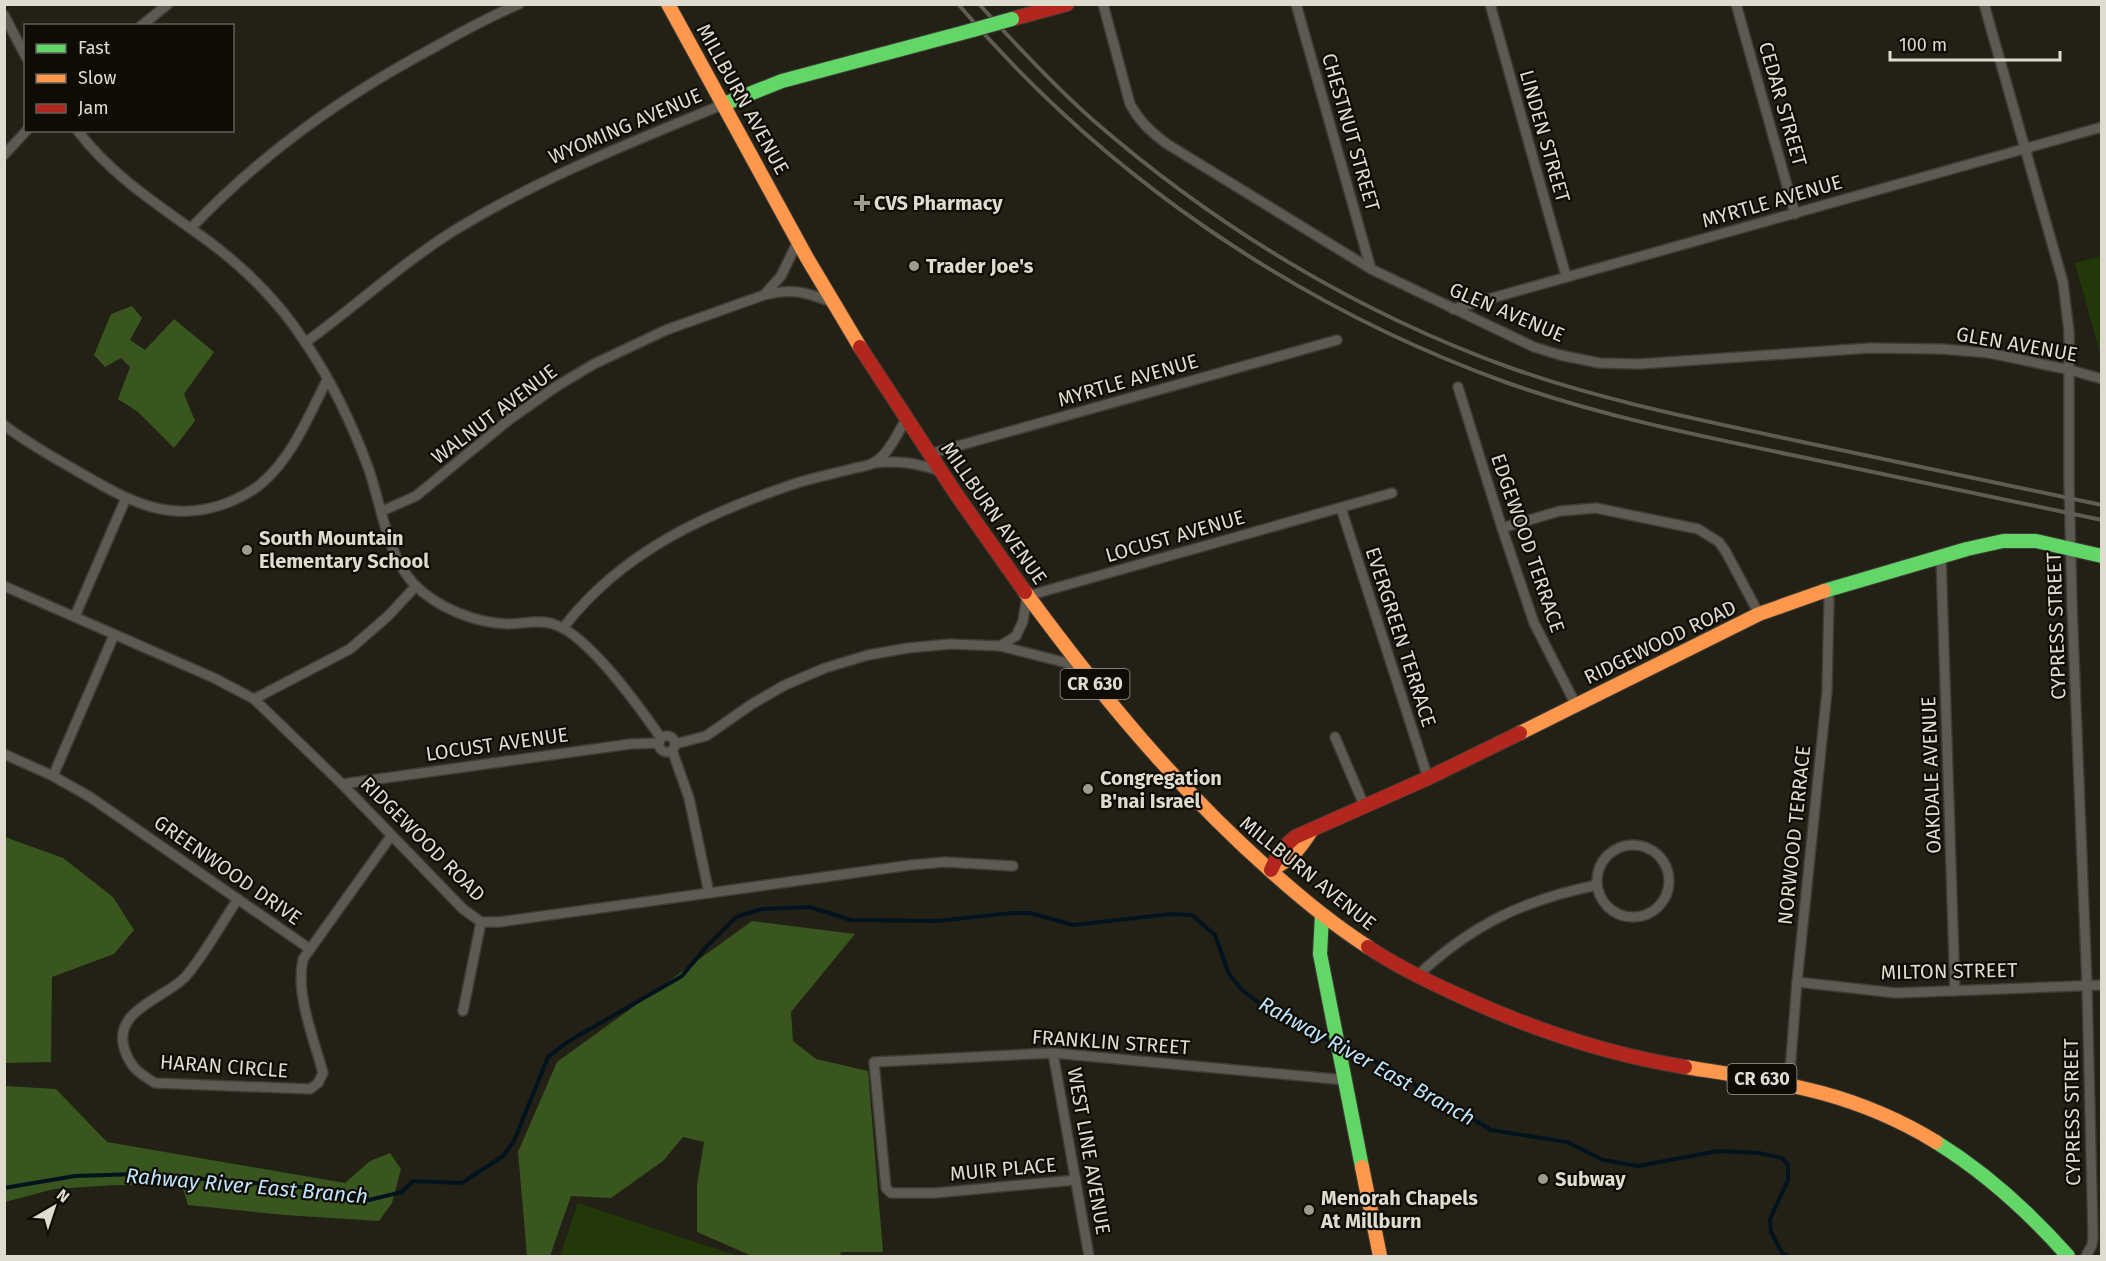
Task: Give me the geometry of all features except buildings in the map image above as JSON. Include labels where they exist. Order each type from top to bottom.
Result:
[{"type":"main road","name":"MILLBURN AVENUE","points":[[668,4],[833,302],[940,471],[1027,596],[1081,666],[1158,761],[1210,816],[1322,915],[1354,939],[1418,975],[1484,1007],[1584,1044],[1647,1060],[1817,1090],[1875,1110],[1952,1152],[2014,1199],[2036,1219],[2068,1257]]},
{"type":"main road","name":"WYOMING AVENUE","points":[[724,104],[782,81],[1067,4]]},
{"type":"main road","name":"RIDGEWOOD ROAD","points":[[1271,870],[1294,855],[1312,830],[1428,778],[1759,614],[1826,590],[2003,541],[2036,541],[2102,556]]},
{"type":"main road","points":[[1322,915],[1320,954],[1380,1257]]},
{"type":"street","points":[[143,24],[168,4]]},
{"type":"street","points":[[191,228],[223,195],[276,148],[356,91],[483,20],[519,4]]},
{"type":"street","name":"GLEN AVENUE","points":[[1103,4],[1130,104],[1138,119],[1150,131],[1167,144],[1371,269],[1534,347],[1599,363],[1639,364],[1870,348],[1942,349],[1989,353],[2102,378]]},
{"type":"street","name":"CHESTNUT STREET","points":[[1296,4],[1371,269]]},
{"type":"street","name":"LINDEN STREET","points":[[1490,4],[1566,276]]},
{"type":"street","name":"CEDAR STREET","points":[[1736,4],[1795,214]]},
{"type":"street","name":"CYPRESS STREET","points":[[1984,4],[2063,282],[2068,309],[2072,606],[2087,985],[2093,1236],[2090,1251],[2086,1257]]},
{"type":"street","points":[[4,15],[24,53]]},
{"type":"street","name":"WYOMING AVENUE","points":[[306,342],[342,316],[400,268],[457,229],[583,162],[724,104]]},
{"type":"street","name":"MYRTLE AVENUE","points":[[1453,309],[2102,127]]},
{"type":"street","points":[[4,154],[25,132]]},
{"type":"street","points":[[79,132],[124,180],[191,228],[239,267],[262,289],[306,342],[340,402],[360,446],[396,555],[406,574],[416,586],[452,609],[477,619],[508,624],[544,622],[563,628],[597,657],[660,740],[660,748],[664,751],[706,736],[752,704],[786,686],[825,668],[868,655],[950,644],[1000,646],[1081,666]]},
{"type":"street","points":[[764,295],[781,276],[798,241]]},
{"type":"street","name":"WALNUT AVENUE","points":[[382,511],[416,496],[510,419],[557,386],[585,369],[666,330],[781,291],[799,291],[833,302]]},
{"type":"street","name":"MYRTLE AVENUE","points":[[929,454],[1337,340]]},
{"type":"street","points":[[4,425],[47,454],[126,498],[151,507],[180,512],[205,510],[241,497],[263,482],[288,453],[327,380]]},
{"type":"street","name":"EDGEWOOD TERRACE","points":[[1458,387],[1534,623],[1576,705]]},
{"type":"street","points":[[873,463],[885,452],[906,420]]},
{"type":"street","points":[[563,628],[601,584],[665,540],[705,517],[800,482],[873,463],[899,461],[915,463],[940,471]]},
{"type":"street","name":"LOCUST AVENUE","points":[[1027,596],[1392,494]]},
{"type":"street","points":[[75,616],[126,498]]},
{"type":"street","name":"EVERGREEN TERRACE","points":[[1341,507],[1428,778]]},
{"type":"street","points":[[1502,528],[1560,511],[1596,508],[1698,529],[1719,543],[1726,552],[1759,614]]},
{"type":"street","name":"OAKDALE AVENUE","points":[[1941,558],[1955,990]]},
{"type":"street","name":"RIDGEWOOD ROAD","points":[[4,586],[214,678],[254,699],[342,784],[463,909],[481,922],[945,862],[1013,866]]},
{"type":"street","points":[[254,699],[350,649],[388,616],[416,586]]},
{"type":"street","name":"NORWOOD TERRACE","points":[[1789,1084],[1797,982],[1827,691],[1829,600],[1826,590]]},
{"type":"street","points":[[1000,646],[1016,636],[1023,621],[1027,596]]},
{"type":"street","points":[[53,776],[114,635]]},
{"type":"street","points":[[660,740],[669,736],[673,739],[673,747],[689,798],[709,893]]},
{"type":"street","points":[[1335,737],[1364,805]]},
{"type":"street","name":"LOCUST AVENUE","points":[[342,784],[660,740]]},
{"type":"street","name":"GREENWOOD DRIVE","points":[[4,754],[53,776],[90,797],[310,949],[391,836]]},
{"type":"street","points":[[1631,845],[1652,851],[1663,862],[1668,876],[1667,891],[1661,904],[1649,913],[1635,917],[1620,915],[1607,906],[1599,894],[1597,885],[1598,872],[1605,858],[1617,849],[1631,845]]},
{"type":"street","points":[[1418,975],[1459,940],[1500,916],[1539,899],[1597,885]]},
{"type":"street","name":"HARAN CIRCLE","points":[[238,899],[186,976],[171,989],[145,1004],[128,1021],[124,1034],[124,1047],[136,1072],[155,1083],[310,1089],[318,1083],[323,1073],[299,974],[303,959],[310,949]]},
{"type":"street","points":[[463,1011],[481,922]]},
{"type":"street","name":"MILTON STREET","points":[[1797,982],[1896,993],[2102,985]]},
{"type":"street","name":"FRANKLIN STREET","points":[[874,1062],[1053,1053],[1345,1080]]},
{"type":"street","name":"WEST LINE AVENUE","points":[[1053,1053],[1089,1257]]},
{"type":"street","name":"MUIR PLACE","points":[[874,1062],[886,1188],[891,1193],[934,1193],[1076,1180]]},
{"type":"green space","points":[[2102,256],[2101,357],[2075,263]]},
{"type":"green space","points":[[132,306],[142,318],[130,340],[145,350],[174,319],[214,352],[184,394],[195,421],[174,448],[138,412],[118,399],[130,367],[121,358],[105,367],[94,355],[111,314]]},
{"type":"green space","points":[[5,837],[63,858],[113,897],[134,930],[114,954],[52,977],[51,1062],[5,1063]]},
{"type":"green space","points":[[752,921],[855,934],[791,1012],[793,1041],[816,1059],[868,1071],[883,1252],[841,1252],[840,1256],[752,1256],[697,1232],[697,1185],[704,1142],[683,1137],[663,1161],[611,1198],[571,1196],[550,1256],[527,1256],[518,1152],[557,1062]]},
{"type":"green space","points":[[5,1086],[56,1089],[107,1142],[345,1183],[370,1161],[390,1153],[401,1169],[392,1203],[379,1221],[284,1215],[188,1205],[182,1186],[116,1185],[54,1189],[5,1202]]},
{"type":"green space","points":[[578,1203],[738,1256],[560,1256]]},
{"type":"waterway","name":"Rahway River East Branch","points":[[4,1188],[75,1176],[137,1174],[294,1186],[369,1200],[402,1192],[413,1181],[462,1183],[503,1156],[514,1141],[548,1057],[569,1041],[682,976],[707,946],[736,917],[762,909],[810,907],[851,920],[937,921],[1030,913],[1073,925],[1171,914],[1192,915],[1215,935],[1229,974],[1242,990],[1275,1015],[1334,1043]]},
{"type":"waterway","name":"Rahway River East Branch","points":[[1344,1047],[1380,1064],[1491,1130],[1567,1142],[1603,1160],[1638,1166],[1718,1151],[1759,1153],[1782,1158],[1788,1165],[1788,1180],[1770,1219],[1771,1232],[1782,1253],[1787,1256]]},
{"type":"railway","points":[[958,4],[1014,66],[1075,124],[1139,178],[1207,228],[1278,274],[1351,315],[1427,351],[1505,382],[1575,405],[1719,440],[2102,520]]},
{"type":"railway","points":[[979,4],[1035,64],[1094,121],[1189,197],[1291,264],[1344,294],[1454,346],[1546,380],[1653,409],[2102,505]]},
{"type":"traffic: fast","points":[[973,30],[1012,19]]},
{"type":"traffic: fast","points":[[724,104],[782,81],[973,30]]},
{"type":"traffic: fast","points":[[1824,591],[1967,549],[2003,541],[2036,541],[2102,556]]},
{"type":"traffic: fast","points":[[1322,915],[1320,954],[1362,1167]]},
{"type":"traffic: fast","points":[[1936,1142],[2006,1194],[2068,1256]]},
{"type":"traffic: slow","points":[[668,4],[807,258],[860,347]]},
{"type":"traffic: slow","points":[[1520,733],[1759,614],[1824,591]]},
{"type":"traffic: slow","points":[[1025,592],[1111,703],[1172,774],[1237,840],[1295,892],[1368,947]]},
{"type":"traffic: slow","points":[[1271,870],[1294,854],[1311,831]]},
{"type":"traffic: slow","points":[[1685,1067],[1783,1084],[1845,1100],[1875,1111],[1936,1142]]},
{"type":"traffic: slow","points":[[1362,1167],[1380,1256]]},
{"type":"traffic: jam","points":[[1012,19],[1067,4]]},
{"type":"traffic: jam","points":[[860,347],[956,494],[1025,592]]},
{"type":"traffic: jam","points":[[1271,870],[1280,851],[1295,837],[1428,778],[1520,733]]},
{"type":"traffic: jam","points":[[1368,947],[1423,979],[1513,1019],[1569,1039],[1626,1055],[1685,1067]]},
{"type":"place","name":"CVS Pharmacy","points":[[862,203]]},
{"type":"place","name":"Trader Joe's","points":[[914,266]]},
{"type":"place","name":"South Mountain Elementary School","points":[[247,550]]},
{"type":"place","name":"Congregation B'nai Israel","points":[[1088,789]]},
{"type":"place","name":"Subway","points":[[1543,1179]]},
{"type":"place","name":"Menorah Chapels At Millburn","points":[[1309,1210]]}]
